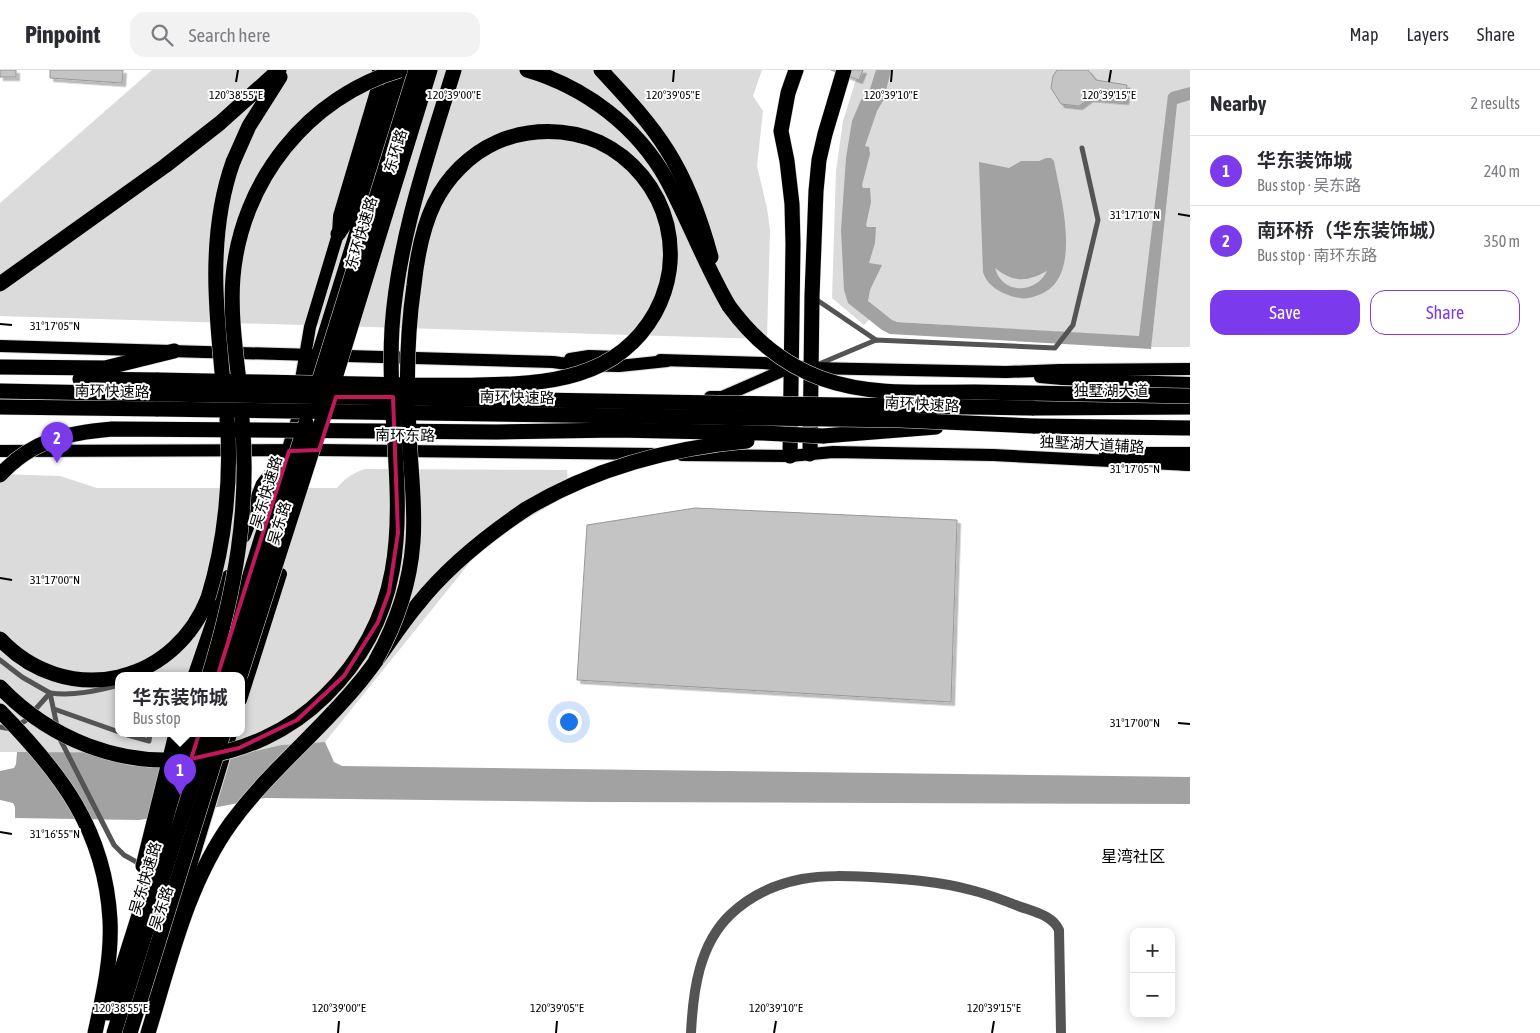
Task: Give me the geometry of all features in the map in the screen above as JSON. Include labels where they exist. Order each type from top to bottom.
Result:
[{"type":"highway","points":[[0,284],[165,166],[220,123],[279,70]]},
{"type":"highway","points":[[132,672],[150,665],[179,644],[200,614],[214,578],[225,510],[227,456],[227,422],[216,289],[217,242],[221,207],[227,178],[241,142],[260,107],[285,70]]},
{"type":"highway","points":[[338,234],[348,219],[396,70]]},
{"type":"highway","points":[[210,672],[233,584],[240,547],[243,510],[242,422],[232,302],[235,262],[245,222],[254,197],[267,173],[282,151],[309,121],[353,89],[400,70]]},
{"type":"highway","name":"东环快速路","points":[[319,405],[416,70]]},
{"type":"highway","name":"东环快速路","points":[[319,405],[430,70]]},
{"type":"highway","points":[[0,687],[34,717],[59,733],[86,746],[144,760],[177,760],[208,756],[239,748],[283,728],[322,700],[354,664],[371,636],[384,607],[395,562],[398,518],[392,358],[396,295],[406,232],[454,70]]},
{"type":"highway","points":[[527,70],[555,80],[587,96],[610,113],[641,143],[666,178],[721,292],[744,325],[771,350],[802,370],[848,386],[907,391],[1190,396]]},
{"type":"highway","points":[[601,70],[648,124],[679,171],[702,225],[721,292]]},
{"type":"highway","points":[[790,456],[792,204],[781,131],[788,93],[796,70]]},
{"type":"highway","points":[[810,454],[813,245],[819,160],[844,70]]},
{"type":"highway","points":[[0,377],[401,384],[410,385],[459,386],[540,383],[585,372],[613,358],[628,347],[642,332],[658,306],[668,277],[670,247],[665,217],[649,184],[640,172],[625,158],[598,142],[574,134],[548,131],[518,135],[498,141],[472,157],[450,179],[435,201],[425,226],[416,263],[408,347],[408,382],[408,391],[409,430],[414,514],[412,552],[406,584],[397,614],[376,660]]},
{"type":"highway","points":[[0,367],[105,368],[174,351]]},
{"type":"highway","name":"南环快速路","points":[[0,391],[1032,408]]},
{"type":"highway","name":"吴东快速路","points":[[227,672],[319,405]]},
{"type":"highway","name":"吴东快速路","points":[[241,672],[319,405]]},
{"type":"highway","name":"南环快速路","points":[[0,407],[880,420],[1033,426],[1190,428]]},
{"type":"highway","name":"独墅湖大道","points":[[1032,408],[1190,407]]},
{"type":"highway","points":[[148,1033],[185,916],[205,867],[216,846],[232,823],[275,771],[360,682],[418,603],[471,549],[506,522],[560,490],[608,470],[664,453],[712,444],[967,424]]},
{"type":"highway","points":[[0,476],[26,453],[48,441],[72,434],[112,429],[497,432],[617,430],[823,436]]},
{"type":"highway","points":[[196,672],[255,501],[263,485],[289,450]]},
{"type":"highway","points":[[0,640],[21,658],[53,674],[80,680],[115,678]]},
{"type":"highway","points":[[0,711],[34,746],[70,794],[86,823],[100,865],[106,890],[110,931],[105,1031]]},
{"type":"highway","points":[[105,1031],[116,970],[175,737]]},
{"type":"highway","name":"吴东快速路","points":[[105,1031],[207,737]]},
{"type":"highway","points":[[130,1033],[221,737]]},
{"type":"highway","points":[[105,1031],[169,807],[193,741]]},
{"type":"main road","points":[[289,450],[311,354],[310,327],[338,234],[339,216],[377,88],[378,70]]},
{"type":"main road","name":"东环路","points":[[311,354],[406,70]]},
{"type":"main road","name":"东环路","points":[[348,356],[438,70]]},
{"type":"main road","points":[[0,346],[553,362],[590,356],[647,358],[667,361],[764,363],[810,368],[1006,372],[1190,369]]},
{"type":"main road","name":"吴东路","points":[[218,672],[307,389],[311,354]]},
{"type":"main road","name":"吴东路","points":[[245,687],[348,356]]},
{"type":"main road","points":[[307,389],[722,397],[791,367]]},
{"type":"main road","points":[[1006,372],[1062,379],[1190,384]]},
{"type":"main road","name":"南环东路","points":[[0,450],[319,450],[790,456],[810,454]]},
{"type":"main road","name":"独墅湖大道辅路","points":[[810,454],[833,452],[993,455],[1190,453]]},
{"type":"main road","name":"独墅湖大道辅路","points":[[993,455],[1190,465]]},
{"type":"main road","name":"吴东路","points":[[137,1033],[185,887],[230,737]]},
{"type":"main road","name":"吴东路","points":[[105,1031],[170,830],[193,741]]},
{"type":"street","points":[[691,1033],[695,987],[700,967],[713,937],[733,912],[756,896],[781,885],[812,878],[852,877],[915,880],[961,887],[993,896],[1052,920],[1059,930],[1061,1033]]},
{"type":"lane","points":[[810,368],[876,340],[1055,348],[1073,325],[1098,220],[1082,148]]},
{"type":"lane","points":[[812,296],[876,340]]},
{"type":"lane","points":[[0,660],[22,677],[50,693],[67,695],[94,692],[115,686]]},
{"type":"lane","points":[[50,693],[60,738],[114,845],[124,855],[156,874],[185,887]]},
{"type":"lane","points":[[0,727],[11,729],[25,722],[50,693]]},
{"type":"lane","points":[[54,709],[115,731]]},
{"type":"lane","points":[[135,737],[150,741],[150,737]]},
{"type":"highlighted area","points":[[336,397],[393,397],[398,533],[389,592],[378,622],[344,676],[297,720],[239,748],[191,759],[289,451],[319,450]]},
{"type":"shaded area","points":[[152,70],[762,70],[753,96],[763,111],[757,166],[770,230],[767,339],[0,316],[0,203]]},
{"type":"shaded area","points":[[859,70],[1190,70],[1190,347],[1151,347],[1152,338],[1139,337],[869,320],[864,325],[832,298],[836,171],[843,121]]},
{"type":"shaded area","points":[[876,70],[891,70],[884,99],[877,111],[865,146],[869,147],[870,154],[862,185],[863,188],[870,188],[871,202],[866,225],[867,227],[876,227],[875,243],[869,263],[882,265],[870,290],[868,301],[897,322],[1139,336],[1168,95],[1171,92],[1190,87],[1190,100],[1177,104],[1151,349],[890,334],[882,330],[848,303],[844,290],[841,230],[846,158],[852,121],[861,100],[869,92]]},
{"type":"shaded area","points":[[1051,158],[1054,161],[1064,213],[1066,253],[1062,270],[1054,285],[1041,294],[1031,297],[1010,296],[991,285],[983,272],[979,162],[1009,168],[1021,161],[1039,161]],"holes":[[[995,268],[1015,278],[1027,279],[1047,271],[1042,279],[1035,284],[1019,288],[1005,283],[999,277]]]},
{"type":"shaded area","points":[[365,469],[567,470],[569,494],[515,526],[475,556],[325,742],[281,745],[246,753],[0,752],[0,474],[60,476],[97,488],[337,488],[353,474]]},
{"type":"shaded area","points":[[325,742],[334,762],[342,766],[1190,777],[1190,804],[593,802],[265,798],[139,820],[15,818],[13,803],[0,800],[0,771],[14,768],[17,752],[246,753],[281,745]]},
{"type":"building","points":[[0,70],[16,70],[16,77],[0,77]]},
{"type":"building","points":[[50,70],[123,70],[122,83],[50,78]]},
{"type":"building","points":[[831,70],[863,70],[859,80]]},
{"type":"building","points":[[1057,70],[1088,70],[1096,80],[1127,85],[1125,101],[1090,98],[1079,106],[1061,104],[1051,88],[1053,76]]},
{"type":"building","points":[[695,508],[957,520],[951,702],[577,680],[587,525]]},
{"type":"place","name":"南环桥（华东装饰城）","points":[[57,463]]},
{"type":"place","name":"华东装饰城","points":[[180,795]]},
{"type":"district","name":"星湾社区","points":[[1133,856]]}]
